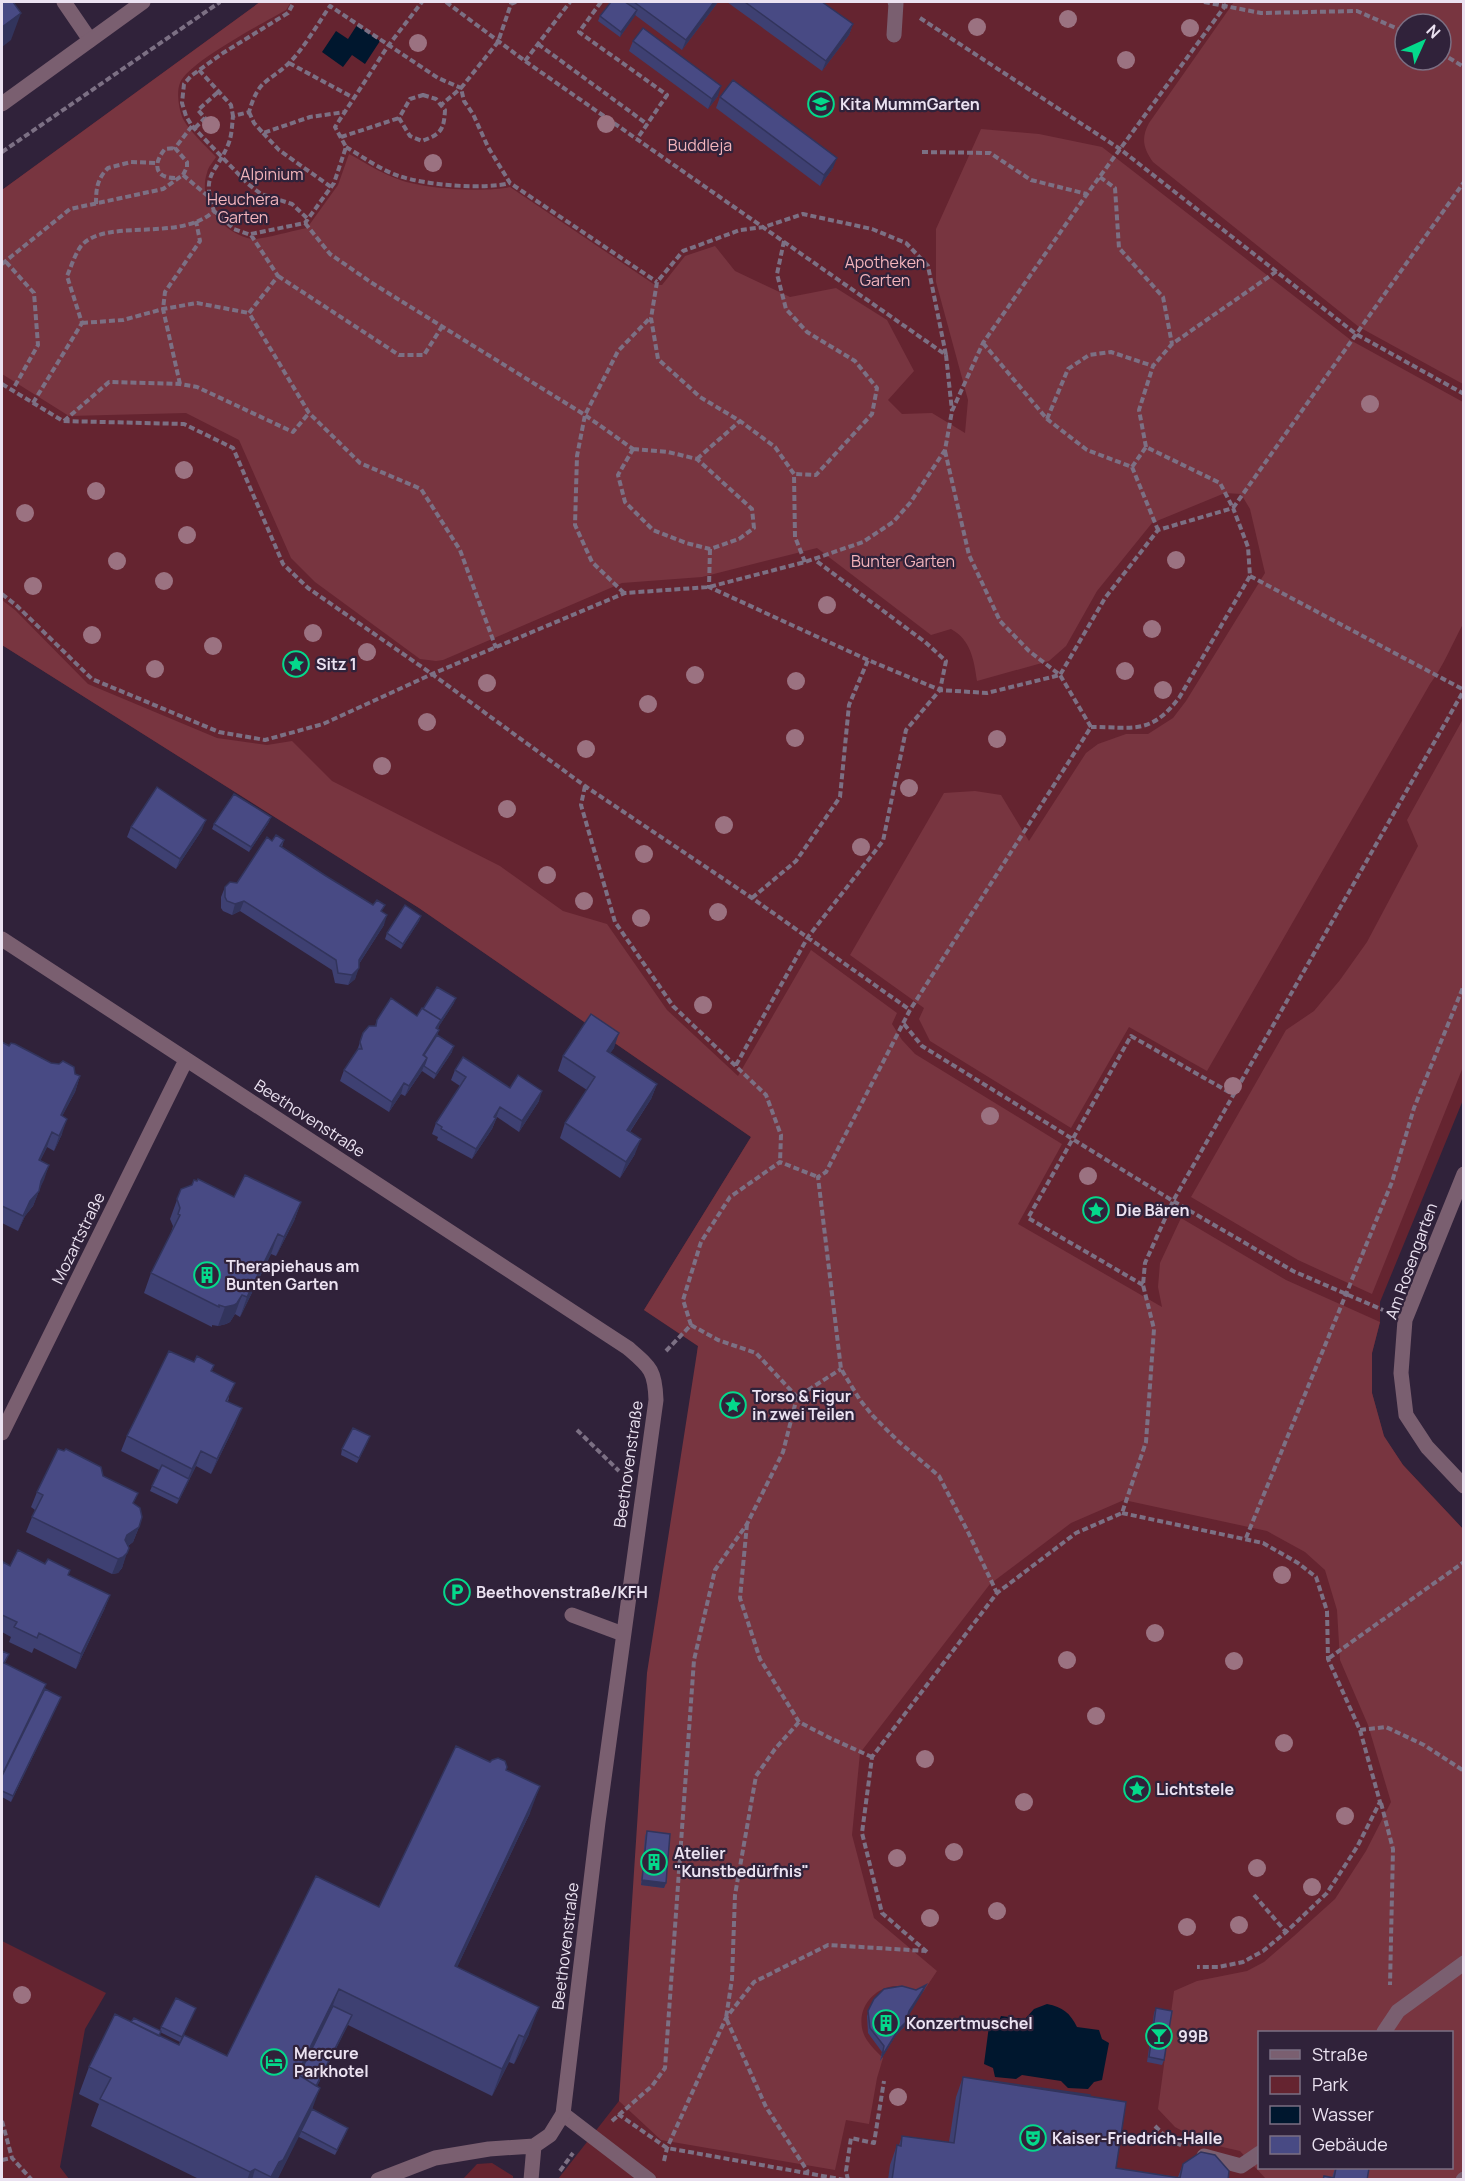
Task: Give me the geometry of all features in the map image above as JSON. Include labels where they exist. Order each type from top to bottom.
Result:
[{"type":"street","points":[[64,2],[90,40]]},
{"type":"street","points":[[2,104],[143,2]]},
{"type":"street","points":[[894,35],[896,2]]},
{"type":"street","name":"Beethovenstraße","points":[[2,939],[628,1348],[650,1366],[655,1384],[656,1401],[597,1834],[563,2114],[550,2135],[534,2146]]},
{"type":"street","name":"Mozartstraße","points":[[2,1432],[186,1060]]},
{"type":"street","name":"Am Rosengarten","points":[[1464,1174],[1406,1320],[1401,1373],[1406,1415],[1427,1448],[1464,1486]]},
{"type":"street","points":[[572,1615],[623,1635]]},
{"type":"street","points":[[1385,2031],[1398,2011],[1464,1963]]},
{"type":"street","points":[[563,2114],[649,2180]]},
{"type":"street","points":[[378,2180],[435,2158],[489,2149],[534,2146],[531,2180]]},
{"type":"street","points":[[1204,2156],[1241,2166],[1258,2154]]},
{"type":"path","points":[[2,152],[220,2]]},
{"type":"path","points":[[294,2],[288,13],[198,70],[184,84],[182,104],[194,128],[261,194],[292,204],[330,254],[372,283],[585,415],[633,449],[668,452],[697,459],[752,509],[754,528],[739,540],[710,549],[686,543],[653,530],[625,502],[618,475],[633,449]]},
{"type":"path","points":[[422,2],[388,46],[345,111],[336,127],[341,138],[346,147],[398,176],[428,183],[497,186],[510,183]]},
{"type":"path","points":[[446,2],[498,42],[946,355]]},
{"type":"path","points":[[441,105],[461,88],[498,42],[509,3],[516,2]]},
{"type":"path","points":[[525,61],[570,2]]},
{"type":"path","points":[[601,2],[579,32],[667,95],[637,139]]},
{"type":"path","points":[[896,2],[1120,149],[1356,334],[1464,394]]},
{"type":"path","points":[[1204,2],[1261,13],[1357,11],[1393,27]]},
{"type":"path","points":[[1091,727],[1060,675],[1029,651],[1000,621],[969,555],[945,450],[952,411],[983,343],[1087,194],[1228,2]]},
{"type":"path","points":[[331,187],[279,150],[254,123],[249,112],[258,88],[290,63],[330,6],[438,78],[461,88]]},
{"type":"path","points":[[538,44],[647,124]]},
{"type":"path","points":[[290,63],[354,98]]},
{"type":"path","points":[[198,70],[231,105],[233,116],[230,141],[209,176],[209,197],[214,211],[234,229],[251,235],[306,221],[331,187],[346,147]]},
{"type":"path","points":[[461,88],[464,101],[510,183],[657,282]]},
{"type":"path","points":[[156,163],[165,149],[175,148],[205,118],[198,110],[219,92]]},
{"type":"path","points":[[341,138],[399,118],[410,99],[423,95],[436,99],[445,110],[444,124],[437,135],[422,141],[410,136],[399,118]]},
{"type":"path","points":[[263,133],[310,117],[345,111]]},
{"type":"path","points":[[233,116],[249,112]]},
{"type":"path","points":[[12,391],[38,345],[34,293],[4,263],[70,209],[163,189],[183,174],[187,167],[187,162],[175,148]]},
{"type":"path","points":[[922,152],[990,153],[1031,180],[1087,194]]},
{"type":"path","points":[[96,204],[96,189],[108,168],[131,162],[156,163]]},
{"type":"path","points":[[156,163],[160,174],[168,178],[175,178]]},
{"type":"path","points":[[183,174],[209,197]]},
{"type":"path","points":[[1100,177],[1115,188],[1119,248],[1163,297],[1172,344]]},
{"type":"path","points":[[709,587],[868,660],[940,690],[987,693],[1060,675],[1105,597],[1158,530],[1233,508],[1464,182]]},
{"type":"path","points":[[33,403],[82,322],[67,276],[82,245],[105,232],[180,227],[207,218],[214,211]]},
{"type":"path","points":[[805,562],[795,537],[794,474],[775,447],[740,421],[700,397],[658,359],[651,318],[657,282],[683,251],[740,230],[764,227],[803,214],[872,229],[906,243],[928,266],[946,355],[952,411]]},
{"type":"path","points":[[180,384],[163,309],[165,292],[200,241],[196,221]]},
{"type":"path","points":[[251,235],[278,276],[399,356],[424,355],[443,325]]},
{"type":"path","points":[[784,241],[777,274],[786,309],[807,332],[855,361],[877,388],[872,414],[816,475],[794,474]]},
{"type":"path","points":[[1132,467],[1146,447],[1139,410],[1153,366],[1172,344],[1277,271]]},
{"type":"path","points":[[249,313],[278,276]]},
{"type":"path","points":[[82,322],[123,320],[196,303],[249,313],[309,413],[360,463],[421,489],[460,550],[496,648]]},
{"type":"path","points":[[625,593],[592,562],[575,525],[577,456],[585,415],[618,351],[651,318]]},
{"type":"path","points":[[983,343],[1047,419],[1087,450],[1132,467],[1158,530]]},
{"type":"path","points":[[1047,419],[1068,369],[1089,355],[1111,352],[1153,366]]},
{"type":"path","points":[[63,421],[108,382],[180,384],[197,387],[293,432],[309,413]]},
{"type":"path","points":[[2,384],[63,421],[184,424],[233,448],[283,564],[308,588],[432,674],[585,786],[752,898],[910,1010]]},
{"type":"path","points":[[697,459],[740,421]]},
{"type":"path","points":[[1091,727],[1145,727],[1166,714],[1179,698],[1250,576],[1248,547],[1233,508],[1220,483],[1146,447]]},
{"type":"path","points":[[2,594],[92,679],[219,732],[265,740],[323,724],[432,674],[625,593],[709,587],[805,562],[863,542],[893,522],[910,503],[945,450]]},
{"type":"path","points":[[709,587],[710,549]]},
{"type":"path","points":[[736,1065],[808,937],[883,841],[906,730],[940,690],[946,661],[925,642],[814,559]]},
{"type":"path","points":[[1122,1513],[1146,1442],[1154,1329],[1143,1285],[1145,1263],[1173,1201],[1464,690],[1250,576]]},
{"type":"path","points":[[752,898],[796,861],[840,797],[849,705],[868,660]]},
{"type":"path","points":[[818,1177],[826,1172],[910,1010],[1091,727]]},
{"type":"path","points":[[585,786],[581,805],[615,922],[673,1006],[766,1095],[781,1135],[780,1162]]},
{"type":"path","points":[[1246,1538],[1344,1294],[1392,1182],[1413,1108],[1464,985]]},
{"type":"path","points":[[904,1024],[922,1046],[1173,1201],[1293,1271],[1406,1320]]},
{"type":"path","points":[[1143,1285],[1028,1218],[1131,1036],[1235,1095]]},
{"type":"path","points":[[780,1162],[818,1177]]},
{"type":"path","points":[[780,1162],[730,1197],[701,1242],[684,1300],[691,1325],[718,1340],[756,1353],[797,1397]]},
{"type":"path","points":[[818,1177],[842,1369],[860,1400],[873,1416],[939,1476],[997,1593]]},
{"type":"path","points":[[650,1366],[691,1325]]},
{"type":"path","points":[[595,2138],[618,2114],[652,2086],[665,2068],[694,1660],[715,1570],[747,1524],[783,1452],[797,1397],[842,1369]]},
{"type":"path","points":[[577,1430],[642,1495]]},
{"type":"path","points":[[662,2169],[667,2148],[726,2018],[754,1982],[828,1945],[927,1952],[882,1913],[862,1833],[872,1757],[997,1593],[1076,1533],[1122,1513],[1263,1543],[1299,1563],[1316,1577],[1327,1611],[1328,1659],[1360,1730],[1393,1849],[1390,1982],[1398,2011]]},
{"type":"path","points":[[747,1524],[740,1598],[760,1659],[799,1722],[832,1740],[872,1757]]},
{"type":"path","points":[[1328,1659],[1464,1562]]},
{"type":"path","points":[[799,1722],[775,1749],[756,1776],[735,1895],[732,1979],[726,2018],[766,2107],[808,2172]]},
{"type":"path","points":[[1360,1730],[1386,1727],[1424,1744],[1464,1771]]},
{"type":"path","points":[[1197,1967],[1218,1967],[1243,1962],[1263,1951],[1286,1932],[1327,1893],[1357,1847],[1380,1802]]},
{"type":"path","points":[[1254,1895],[1286,1932]]},
{"type":"path","points":[[618,2114],[667,2148],[847,2180],[846,2171],[851,2138],[873,2143],[884,2081]]},
{"type":"path","points":[[2,2121],[12,2158],[32,2180]]},
{"type":"path","points":[[1155,2126],[1169,2140],[1204,2156]]},
{"type":"path","points":[[2,2160],[12,2158]]},
{"type":"green space","name":"Bunter Garten","points":[[260,2],[1463,2],[1463,1100],[1380,1302],[1380,1322],[1372,1353],[1372,1393],[1384,1437],[1403,1465],[1463,1529],[1463,2179],[558,2179],[619,2101],[698,1346],[644,1310],[751,1137],[419,908],[2,645],[2,190]]},
{"type":"green space","points":[[260,2],[291,2],[286,10],[211,54],[197,65],[180,83],[178,91],[183,119],[216,157],[208,169],[205,184],[209,205],[222,224],[241,236],[256,239],[307,228],[338,185],[349,154],[389,176],[420,185],[468,190],[510,187],[655,285],[662,285],[685,256],[715,246],[735,271],[790,297],[836,288],[887,320],[914,371],[888,400],[902,414],[932,413],[965,433],[968,400],[936,282],[936,229],[981,129],[1039,134],[1102,147],[1352,341],[1463,402],[1463,624],[1440,669],[1207,1071],[1129,1027],[1071,1128],[930,1041],[919,1019],[924,1008],[850,955],[944,793],[975,791],[1001,795],[1029,841],[1086,753],[1098,744],[1126,734],[1148,734],[1173,718],[1186,701],[1265,573],[1250,509],[1241,494],[1225,493],[1152,523],[1097,591],[1066,646],[1049,661],[977,681],[970,651],[958,634],[951,629],[931,635],[817,548],[702,577],[622,583],[436,661],[420,659],[315,582],[291,558],[239,440],[186,413],[69,416],[2,374],[2,190]]},
{"type":"green space","points":[[1234,2],[1463,2],[1463,384],[1359,327],[1153,162],[1144,143],[1149,123]]},
{"type":"green space","points":[[2,600],[15,610],[88,684],[217,738],[267,745],[292,741],[332,781],[500,866],[563,911],[607,924],[667,1010],[738,1076],[811,950],[897,1013],[892,1024],[915,1054],[1062,1144],[1018,1224],[1162,1307],[1158,1287],[1160,1263],[1181,1218],[1286,1280],[1380,1322],[1372,1353],[1372,1393],[1384,1436],[1403,1465],[1463,1529],[1463,2179],[1266,2179],[1240,2151],[1205,2143],[1175,2127],[1158,2109],[1174,1991],[1197,1981],[1247,1971],[1264,1962],[1294,1936],[1335,1899],[1366,1851],[1391,1802],[1368,1725],[1340,1660],[1337,1610],[1325,1570],[1305,1552],[1267,1531],[1124,1500],[1071,1523],[990,1584],[860,1753],[852,1835],[874,1918],[937,1971],[923,1992],[896,1986],[888,1987],[875,1994],[865,2005],[861,2020],[863,2032],[883,2058],[869,2124],[846,2120],[835,2170],[661,2140],[619,2101],[647,1673],[698,1346],[644,1310],[751,1137],[419,908],[2,645]]},
{"type":"green space","points":[[1463,719],[1463,1067],[1372,1294],[1298,1260],[1191,1197],[1286,1030],[1314,1011],[1367,942],[1418,846],[1407,820]]},
{"type":"green space","points":[[2,1941],[106,1993],[85,2029],[60,2167],[69,2179],[2,2179]]},
{"type":"green space","points":[[492,2163],[513,2176],[513,2179],[463,2179],[477,2164]]},
{"type":"water","points":[[357,25],[380,41],[365,64],[352,55],[343,67],[322,52],[336,31],[348,39]]},
{"type":"water","points":[[1047,2004],[1065,2011],[1077,2027],[1099,2030],[1102,2039],[1109,2043],[1102,2080],[1094,2082],[1088,2089],[1068,2088],[1061,2081],[1022,2075],[1016,2079],[995,2077],[993,2068],[984,2064],[989,2026],[998,2023],[1001,2016],[1025,2019],[1034,2009]]},
{"type":"building","points":[[2,2],[13,2],[21,13],[2,27]]},
{"type":"building","points":[[611,2],[625,2],[637,10],[621,32],[600,16]]},
{"type":"building","points":[[634,2],[714,2],[686,40]]},
{"type":"building","points":[[745,2],[822,2],[853,24],[826,61]]},
{"type":"building","points":[[643,28],[721,86],[712,99],[633,41]]},
{"type":"building","points":[[733,80],[837,158],[824,175],[720,97]]},
{"type":"building","points":[[157,787],[206,820],[180,859],[131,827]]},
{"type":"building","points":[[234,794],[271,817],[251,847],[214,824]]},
{"type":"building","points":[[276,835],[284,840],[280,846],[326,876],[373,905],[377,900],[385,905],[381,911],[387,915],[359,960],[359,968],[352,975],[338,973],[336,960],[244,901],[235,904],[227,901],[225,887],[230,882],[237,883],[267,837],[272,841]]},
{"type":"building","points":[[405,905],[421,916],[403,944],[387,933]]},
{"type":"building","points":[[437,987],[456,998],[438,1025],[441,1020],[423,1009]]},
{"type":"building","points":[[391,998],[417,1016],[422,1008],[441,1020],[436,1028],[439,1030],[423,1055],[427,1058],[409,1086],[404,1083],[392,1102],[344,1070],[358,1049],[362,1049],[360,1042],[363,1033],[369,1026],[376,1026],[377,1020]]},
{"type":"building","points":[[591,1014],[619,1033],[607,1051],[657,1084],[627,1130],[641,1139],[626,1162],[565,1123],[595,1077],[563,1056]]},
{"type":"building","points":[[437,1035],[454,1046],[436,1074],[424,1066],[427,1058],[424,1055]]},
{"type":"building","points":[[2,1042],[9,1046],[11,1043],[15,1044],[51,1063],[59,1064],[63,1061],[74,1067],[75,1074],[80,1076],[61,1115],[67,1119],[59,1136],[52,1132],[39,1160],[49,1165],[39,1191],[30,1201],[23,1216],[2,1206]]},
{"type":"building","points":[[463,1057],[510,1088],[518,1075],[542,1091],[522,1121],[500,1107],[494,1117],[496,1118],[476,1149],[441,1129],[442,1127],[436,1123],[466,1077],[455,1070]]},
{"type":"building","name":"Therapiehaus am Bunten Garten","points":[[245,1175],[301,1202],[284,1237],[278,1234],[247,1297],[242,1295],[234,1305],[225,1307],[219,1305],[219,1307],[151,1273],[180,1215],[177,1199],[181,1189],[192,1185],[194,1180],[198,1179],[234,1197]]},
{"type":"building","points":[[169,1351],[194,1362],[197,1356],[214,1365],[211,1371],[235,1383],[226,1401],[242,1408],[217,1459],[201,1451],[192,1469],[127,1436]]},
{"type":"building","points":[[353,1428],[370,1436],[359,1458],[342,1449]]},
{"type":"building","points":[[58,1449],[64,1451],[66,1449],[101,1467],[103,1476],[138,1493],[133,1503],[140,1508],[142,1517],[139,1527],[127,1535],[125,1540],[129,1548],[123,1557],[118,1559],[32,1517],[43,1495],[37,1492]]},
{"type":"building","points":[[162,1465],[189,1479],[179,1499],[152,1486]]},
{"type":"building","points":[[18,1550],[45,1564],[48,1559],[70,1570],[68,1575],[110,1595],[81,1654],[39,1633],[37,1638],[14,1627],[17,1622],[2,1615],[2,1566],[3,1562],[10,1566]]},
{"type":"building","points":[[2,1651],[9,1654],[4,1663],[46,1684],[2,1775]]},
{"type":"building","points":[[45,1689],[61,1697],[13,1796],[2,1791],[2,1776]]},
{"type":"building","points":[[456,1746],[490,1762],[498,1758],[505,1761],[506,1770],[540,1786],[455,1966],[539,2007],[524,2037],[519,2035],[502,2069],[339,1989],[297,2074],[320,2088],[283,2160],[279,2162],[271,2177],[255,2169],[250,2172],[100,2099],[111,2078],[89,2067],[115,2014],[179,2045],[184,2035],[227,2056],[316,1876],[379,1907]]},
{"type":"building","name":"Atelier \"Kunstbedürfnis\"","points":[[647,1831],[670,1834],[666,1883],[642,1880]]},
{"type":"building","name":"Konzertmuschel","points":[[926,1985],[909,2011],[906,2022],[898,2030],[882,2056],[884,2046],[870,2028],[868,2011],[874,1999],[884,1989],[902,1986],[916,1990]]},
{"type":"building","points":[[176,1998],[196,2008],[182,2037],[161,2027]]},
{"type":"building","points":[[333,2006],[352,2015],[316,2086],[299,2075]]},
{"type":"building","points":[[1156,2008],[1172,2011],[1164,2060],[1149,2057]]},
{"type":"building","points":[[134,2018],[161,2031],[159,2036],[131,2022]]},
{"type":"building","name":"Kaiser-Friedrich-Halle","points":[[963,2077],[1126,2102],[1116,2168],[1180,2178],[1183,2164],[1201,2152],[1215,2155],[1229,2171],[1228,2180],[892,2180],[897,2145],[901,2146],[902,2136],[954,2143]]},
{"type":"building","points":[[992,2081],[1090,2095],[1090,2096]]},
{"type":"building","points":[[312,2109],[348,2128],[337,2150],[301,2131]]},
{"type":"building","points":[[1336,2169],[1369,2169],[1367,2180],[1323,2180],[1324,2176],[1334,2178]]},
{"type":"place","name":"Kita MummGarten","points":[[821,104]]},
{"type":"place","name":"Sitz 1","points":[[296,664]]},
{"type":"place","name":"Die Bären","points":[[1096,1210]]},
{"type":"place","name":"Therapiehaus am Bunten Garten","points":[[207,1275]]},
{"type":"place","name":"Torso & Figur in zwei Teilen","points":[[733,1405]]},
{"type":"place","name":"Beethovenstraße/KFH","points":[[457,1592]]},
{"type":"place","name":"Lichtstele","points":[[1137,1789]]},
{"type":"place","name":"Atelier \"Kunstbedürfnis\"","points":[[654,1862]]},
{"type":"place","name":"Konzertmuschel","points":[[886,2023]]},
{"type":"place","name":"99B","points":[[1159,2036]]},
{"type":"place","name":"Mercure Parkhotel","points":[[274,2062]]},
{"type":"place","name":"Kaiser-Friedrich-Halle","points":[[1033,2138]]},
{"type":"park label","name":"Buddleja","points":[[700,145]]},
{"type":"park label","name":"Alpinium","points":[[272,174]]},
{"type":"park label","name":"Heuchera Garten","points":[[243,208]]},
{"type":"park label","name":"Apotheken Garten","points":[[885,271]]}]
